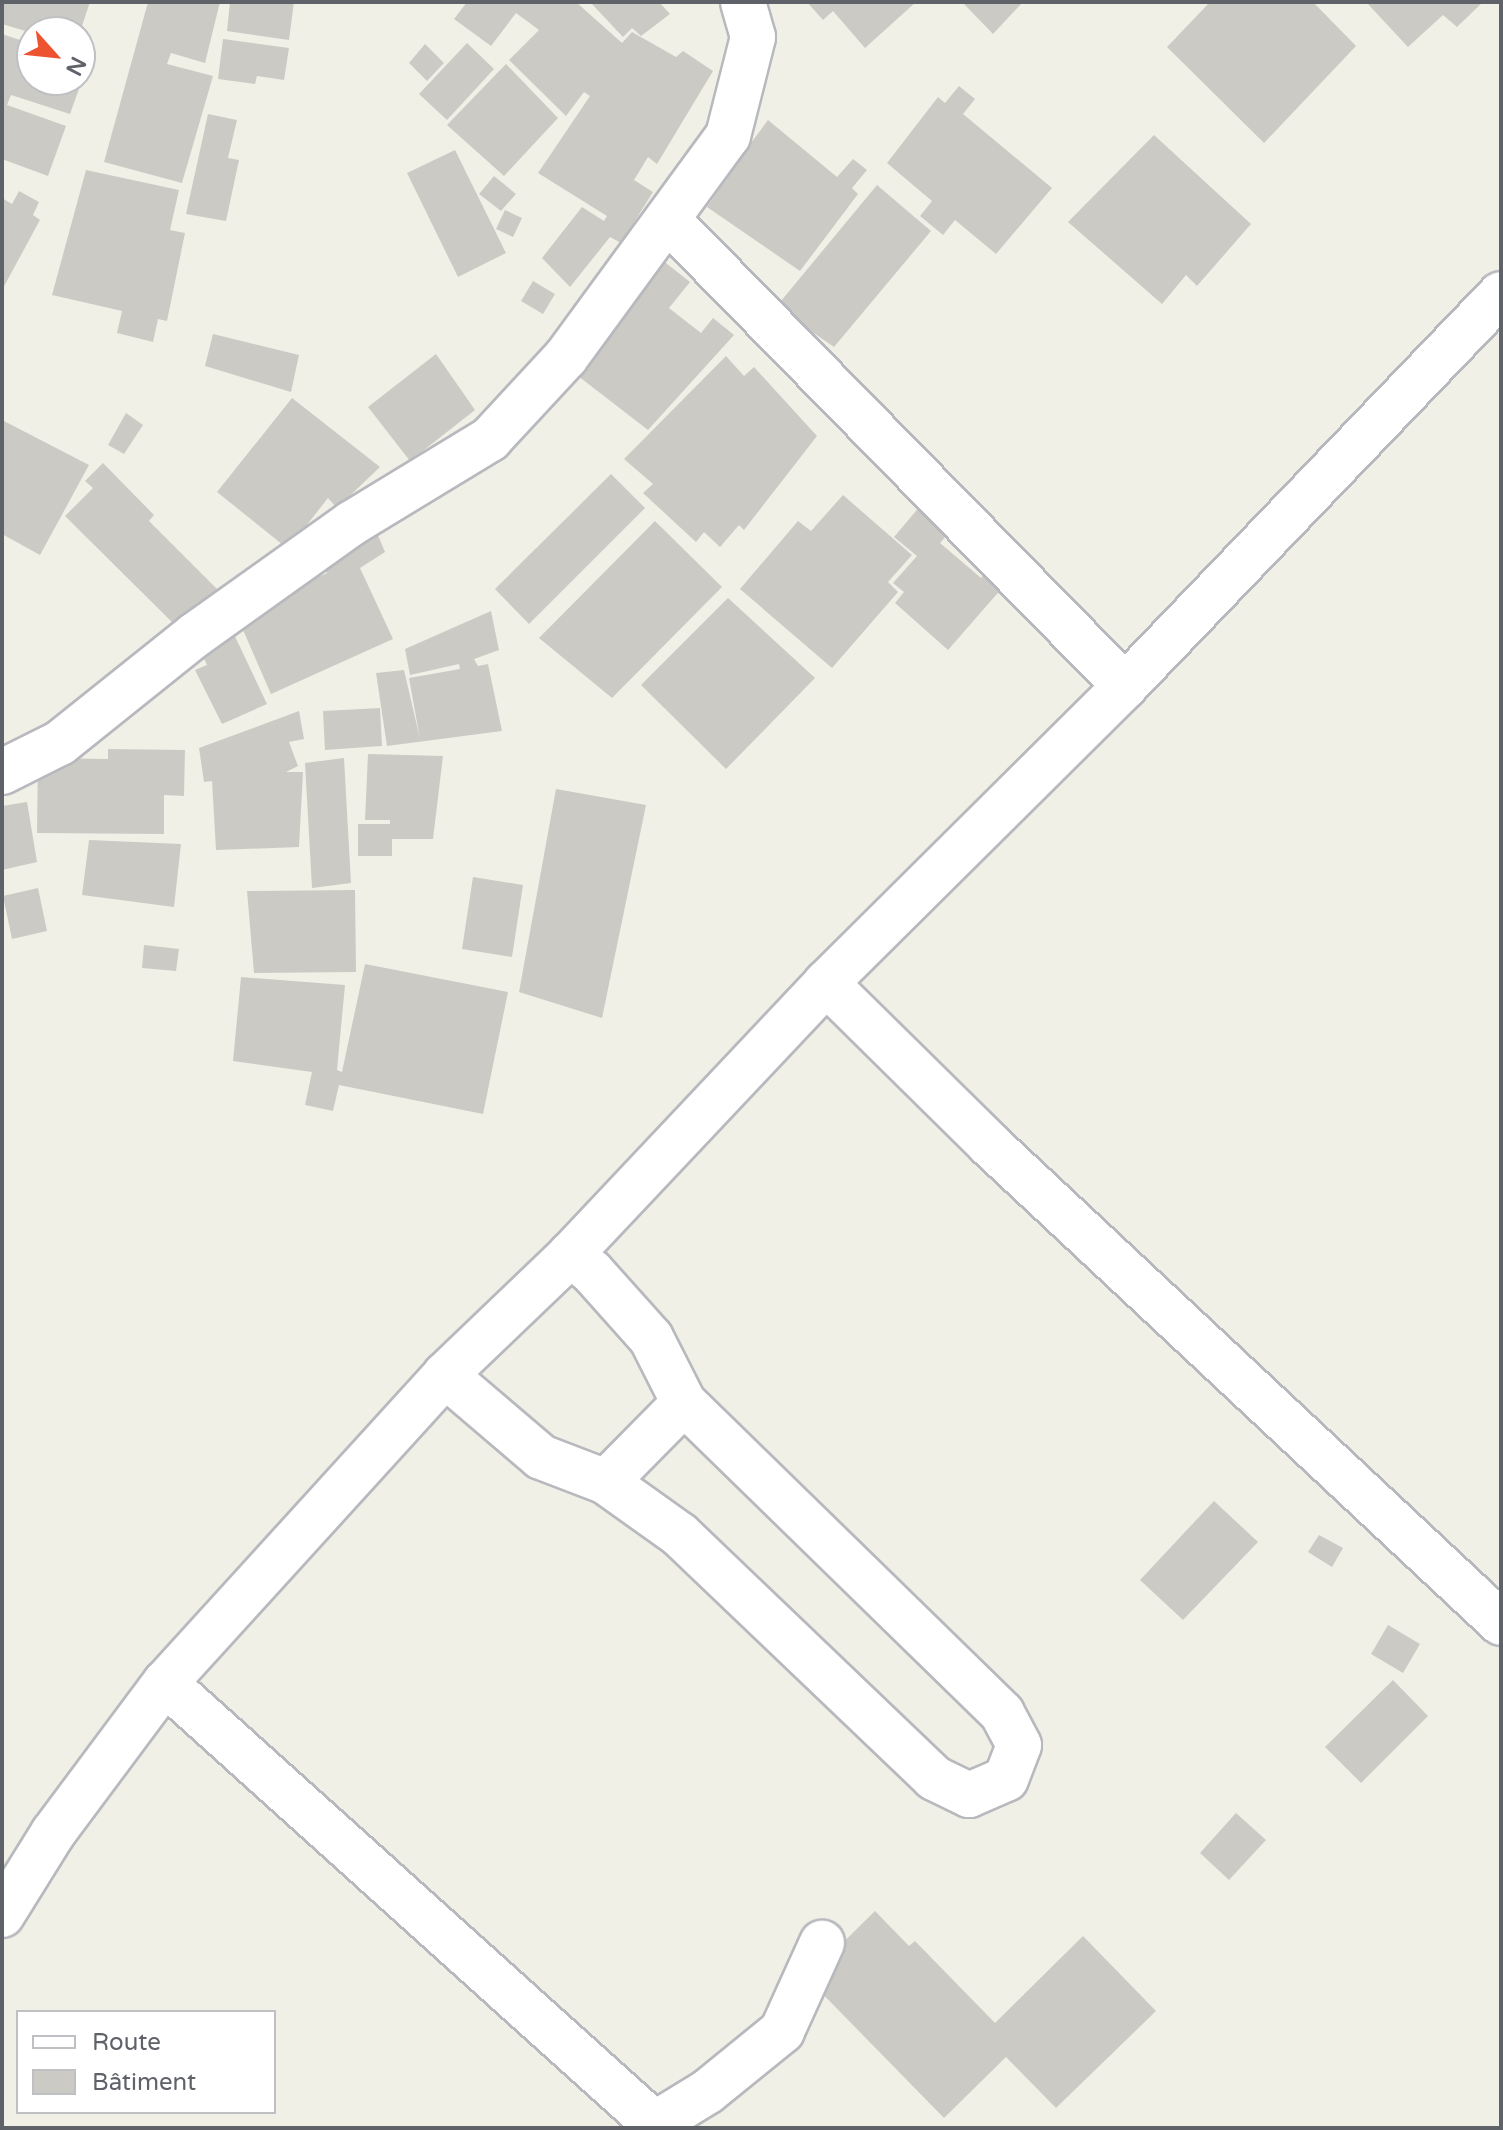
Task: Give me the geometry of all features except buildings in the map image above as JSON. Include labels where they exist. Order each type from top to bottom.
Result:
[{"type":"street","points":[[2,772],[60,743],[195,635],[352,523],[490,439],[566,357],[728,136],[753,37],[743,2]]},
{"type":"street","points":[[668,220],[1125,686]]},
{"type":"street","points":[[2,1915],[53,1833],[165,1683],[445,1375],[570,1255],[826,983],[1125,686],[1501,294]]},
{"type":"street","points":[[826,983],[989,1144],[1501,1623]]},
{"type":"street","points":[[445,1375],[541,1457],[606,1482],[679,1534],[934,1778],[969,1795],[1006,1779],[1019,1745],[1002,1713],[684,1403],[651,1338],[592,1272],[570,1255]]},
{"type":"street","points":[[606,1482],[684,1403]]},
{"type":"street","points":[[165,1683],[205,1724],[654,2126],[707,2092],[782,2031],[822,1943]]}]
